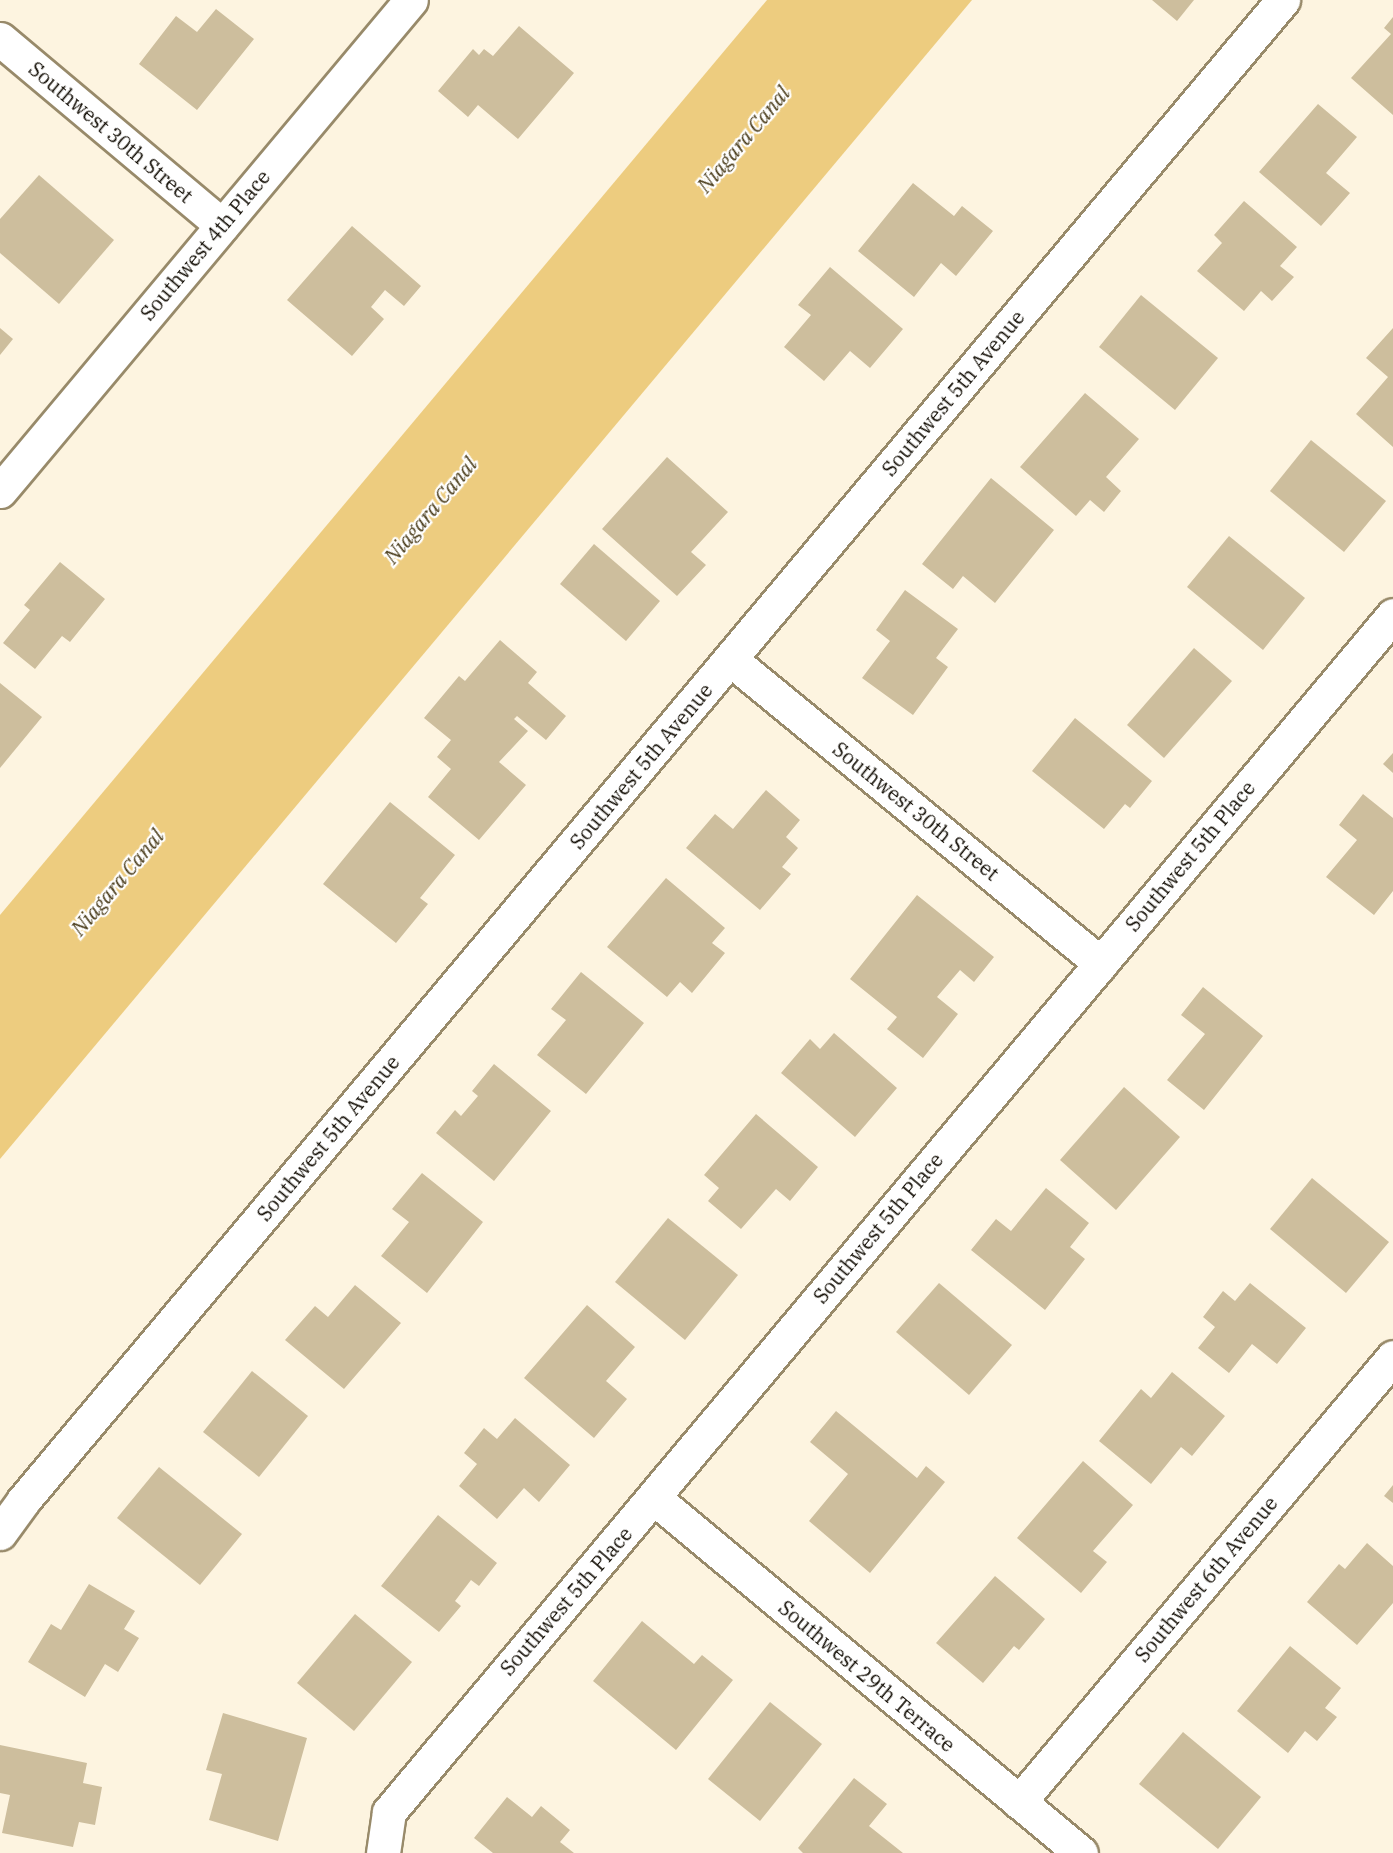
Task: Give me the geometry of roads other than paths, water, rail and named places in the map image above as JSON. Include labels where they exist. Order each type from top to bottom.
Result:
[{"type":"street","name":"Southwest 4th Place","points":[[0,491],[411,0]]},
{"type":"street","name":"Southwest 5th Avenue","points":[[0,1533],[23,1501],[1283,0]]},
{"type":"street","name":"Southwest 30th Street","points":[[0,39],[222,225]]},
{"type":"street","name":"Southwest 5th Place","points":[[382,1852],[389,1812],[1393,615]]},
{"type":"street","name":"Southwest 30th Street","points":[[730,659],[1101,964]]},
{"type":"street","name":"Southwest 6th Avenue","points":[[1019,1802],[1393,1357]]},
{"type":"street","name":"Southwest 29th Terrace","points":[[654,1498],[1081,1853]]},
{"type":"water","name":"Niagara Canal","points":[[767,0],[972,0],[0,1159],[0,915]]}]
